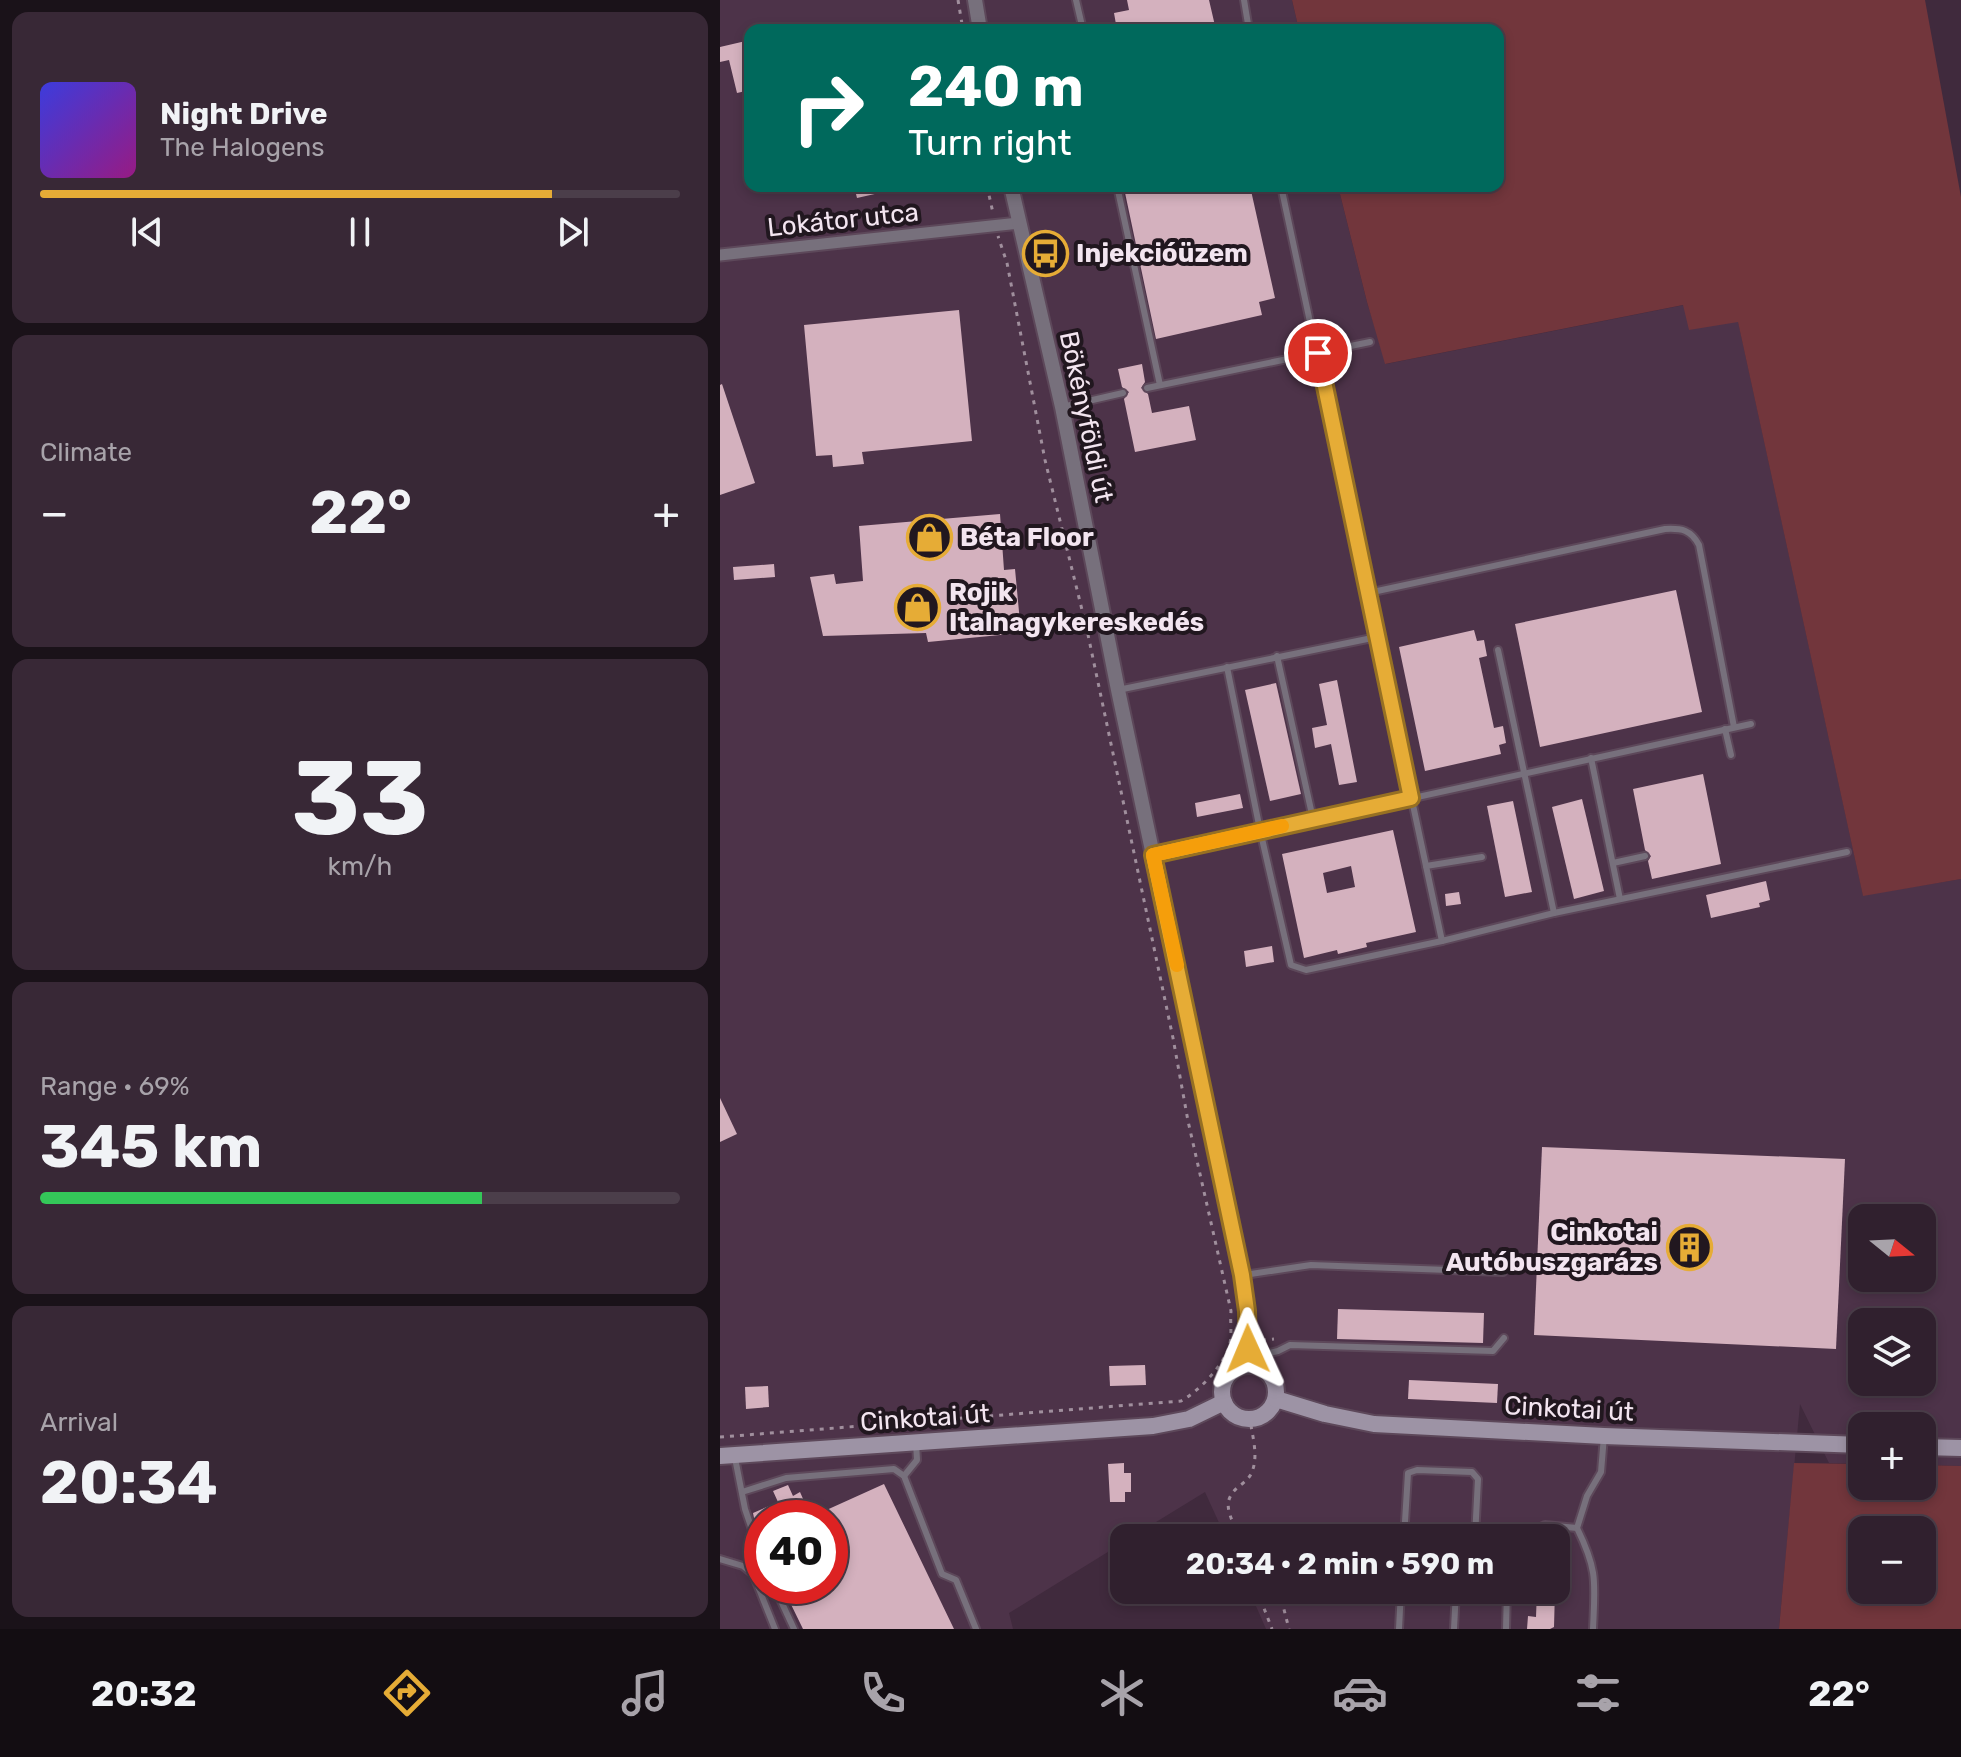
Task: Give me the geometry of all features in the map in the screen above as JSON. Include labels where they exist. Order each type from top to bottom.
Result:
[{"type":"main road","points":[[1247,1361],[1271,1374],[1276,1386],[1276,1399],[1266,1413],[1250,1419],[1239,1417],[1224,1402],[1222,1389],[1226,1377],[1247,1361]]},
{"type":"main road","name":"Cinkotai út","points":[[1276,1399],[1325,1414],[1374,1424],[1848,1445]]},
{"type":"main road","name":"Cinkotai út","points":[[727,1455],[1153,1426],[1189,1419],[1224,1402]]},
{"type":"main road","points":[[1936,1447],[1961,1448]]},
{"type":"street","points":[[975,0],[979,24]]},
{"type":"street","name":"Bökényföldi út","points":[[1012,192],[1062,407],[1118,690],[1242,1275],[1247,1311],[1247,1361]]},
{"type":"street","name":"Lokátor utca","points":[[720,255],[1019,223]]},
{"type":"lane","points":[[1076,0],[1082,24]]},
{"type":"lane","points":[[1244,0],[1248,24]]},
{"type":"lane","points":[[1118,192],[1160,385]]},
{"type":"lane","points":[[1282,192],[1442,941]]},
{"type":"lane","points":[[1147,388],[1370,342]]},
{"type":"lane","points":[[1062,407],[1123,393]]},
{"type":"lane","points":[[1368,593],[1665,529],[1687,530],[1699,545],[1734,727]]},
{"type":"lane","points":[[1118,690],[1377,637]]},
{"type":"lane","points":[[1498,650],[1554,913]]},
{"type":"lane","points":[[1277,656],[1313,819]]},
{"type":"lane","points":[[1227,667],[1289,961],[1295,968],[1306,970],[1554,913],[1847,852]]},
{"type":"lane","points":[[1153,855],[1751,724]]},
{"type":"lane","points":[[1725,729],[1731,755]]},
{"type":"lane","points":[[1591,758],[1620,899]]},
{"type":"lane","points":[[1613,863],[1645,856]]},
{"type":"lane","points":[[1426,866],[1482,857]]},
{"type":"lane","points":[[1242,1275],[1311,1265],[1503,1272]]},
{"type":"lane","points":[[1247,1361],[1290,1345],[1493,1351],[1504,1338]]},
{"type":"lane","points":[[1593,1629],[1596,1577],[1577,1528],[1587,1496],[1601,1472],[1604,1436]]},
{"type":"lane","points":[[904,1476],[917,1460],[916,1443]]},
{"type":"lane","points":[[727,1455],[744,1500]]},
{"type":"lane","points":[[742,1492],[786,1478],[894,1469],[904,1476],[942,1574],[956,1580],[976,1629]]},
{"type":"lane","points":[[1405,1524],[1408,1473],[1417,1470],[1472,1472],[1478,1479],[1476,1524]]},
{"type":"lane","points":[[1570,1527],[1577,1528]]},
{"type":"lane","points":[[720,1559],[743,1566],[753,1574],[775,1629]]},
{"type":"lane","points":[[782,1604],[794,1629]]},
{"type":"lane","points":[[1399,1629],[1400,1604]]},
{"type":"lane","points":[[1454,1629],[1455,1604]]},
{"type":"lane","points":[[1506,1629],[1507,1604]]},
{"type":"path","points":[[958,0],[962,24]]},
{"type":"path","points":[[720,1437],[1181,1401],[1196,1393],[1207,1381],[1230,1342],[1231,1311],[1188,1121],[1087,630],[1045,460],[1007,263],[988,192]]},
{"type":"path","points":[[1234,1524],[1227,1499],[1231,1491],[1249,1479],[1256,1457],[1250,1419]]},
{"type":"path","points":[[1262,1604],[1272,1629]]},
{"type":"path","points":[[1283,1604],[1289,1629]]},
{"type":"shaded area","points":[[720,0],[1292,0],[1298,24],[744,24],[744,192],[1340,192],[1386,364],[1684,305],[1738,321],[1863,895],[1961,879],[1961,1466],[1936,1465],[1936,1412],[1848,1412],[1848,1464],[1829,1463],[1800,1404],[1779,1629],[1266,1629],[1255,1604],[1570,1604],[1570,1524],[1220,1524],[1205,1492],[1153,1524],[1110,1524],[1110,1551],[1009,1613],[1013,1629],[720,1629]]},
{"type":"shaded area","points":[[1292,0],[1925,0],[1961,197],[1961,879],[1863,896],[1738,322],[1689,330],[1683,305],[1385,364],[1340,192],[1504,192],[1504,24],[1298,24]]},
{"type":"shaded area","points":[[1794,1463],[1848,1464],[1848,1500],[1936,1500],[1936,1465],[1961,1466],[1961,1629],[1779,1629]]},
{"type":"building","points":[[1127,0],[1209,0],[1215,24],[1116,24],[1114,13],[1129,10]]},
{"type":"building","points":[[744,41],[744,91],[737,93],[729,60],[720,62],[720,47]]},
{"type":"building","points":[[856,192],[884,192],[857,198]]},
{"type":"building","points":[[1125,192],[1251,192],[1275,298],[1259,302],[1262,315],[1156,339]]},
{"type":"building","points":[[959,310],[972,441],[862,452],[864,464],[833,467],[832,455],[816,456],[804,325]]},
{"type":"building","points":[[1142,364],[1145,382],[1141,388],[1148,394],[1152,413],[1189,406],[1196,440],[1135,452],[1124,399],[1129,392],[1122,387],[1118,369]]},
{"type":"building","points":[[720,385],[755,483],[720,495]]},
{"type":"building","points":[[1000,514],[1004,570],[1015,569],[1021,633],[928,642],[926,633],[823,636],[810,577],[834,574],[836,584],[863,581],[859,526]]},
{"type":"building","points":[[774,564],[775,577],[734,580],[733,567]]},
{"type":"building","points":[[1676,590],[1702,712],[1540,747],[1515,624]]},
{"type":"building","points":[[1474,630],[1477,641],[1484,640],[1487,656],[1479,658],[1494,728],[1503,726],[1506,743],[1499,745],[1501,754],[1425,771],[1399,647]]},
{"type":"building","points":[[1337,680],[1357,782],[1339,785],[1331,744],[1315,748],[1312,728],[1327,725],[1319,684]]},
{"type":"building","points":[[1276,683],[1301,794],[1270,801],[1245,690]]},
{"type":"building","points":[[1703,774],[1721,864],[1652,879],[1648,861],[1651,856],[1645,850],[1633,789]]},
{"type":"building","points":[[1240,794],[1243,808],[1197,817],[1195,803]]},
{"type":"building","points":[[1582,799],[1604,891],[1574,899],[1552,807]]},
{"type":"building","points":[[1513,801],[1532,892],[1505,897],[1487,806]]},
{"type":"building","points":[[1393,830],[1416,932],[1366,943],[1367,947],[1338,954],[1337,950],[1304,958],[1282,854]],"holes":[[[1351,866],[1355,887],[1327,893],[1323,873]]]},
{"type":"building","points":[[1766,881],[1770,900],[1759,903],[1760,907],[1711,918],[1706,895]]},
{"type":"building","points":[[1459,892],[1461,904],[1446,906],[1445,894]]},
{"type":"building","points":[[1272,946],[1274,962],[1246,967],[1244,951]]},
{"type":"building","points":[[720,1098],[737,1134],[720,1142]]},
{"type":"building","name":"Cinkotai Autóbuszgarázs","points":[[1542,1147],[1845,1159],[1836,1349],[1534,1335]]},
{"type":"building","points":[[1338,1309],[1484,1313],[1483,1343],[1337,1339]]},
{"type":"building","points":[[1145,1365],[1146,1385],[1110,1386],[1109,1366]]},
{"type":"building","points":[[1409,1380],[1498,1384],[1497,1403],[1408,1399]]},
{"type":"building","points":[[768,1386],[769,1407],[746,1409],[745,1387]]},
{"type":"building","points":[[1124,1463],[1124,1473],[1131,1473],[1131,1492],[1125,1492],[1125,1502],[1110,1502],[1108,1464]]},
{"type":"building","points":[[884,1484],[954,1629],[803,1629],[791,1604],[848,1604],[848,1500]]},
{"type":"building","points":[[788,1485],[793,1496],[800,1492],[804,1500],[777,1500],[773,1491]]},
{"type":"building","points":[[1536,1604],[1555,1604],[1554,1627],[1527,1629],[1528,1616],[1536,1617]]},
{"type":"slow traffic","points":[[1177,965],[1153,855],[1282,826]]},
{"type":"place","name":"Injekcióüzem","points":[[1045,253]]},
{"type":"place","name":"Béta Floor","points":[[929,537]]},
{"type":"place","name":"Rojik Italnagykereskedés","points":[[918,607]]},
{"type":"place","name":"Cinkotai Autóbuszgarázs","points":[[1689,1247]]},
{"type":"route","points":[[1248,1349],[1242,1275],[1153,855],[1411,798],[1318,353]]}]
